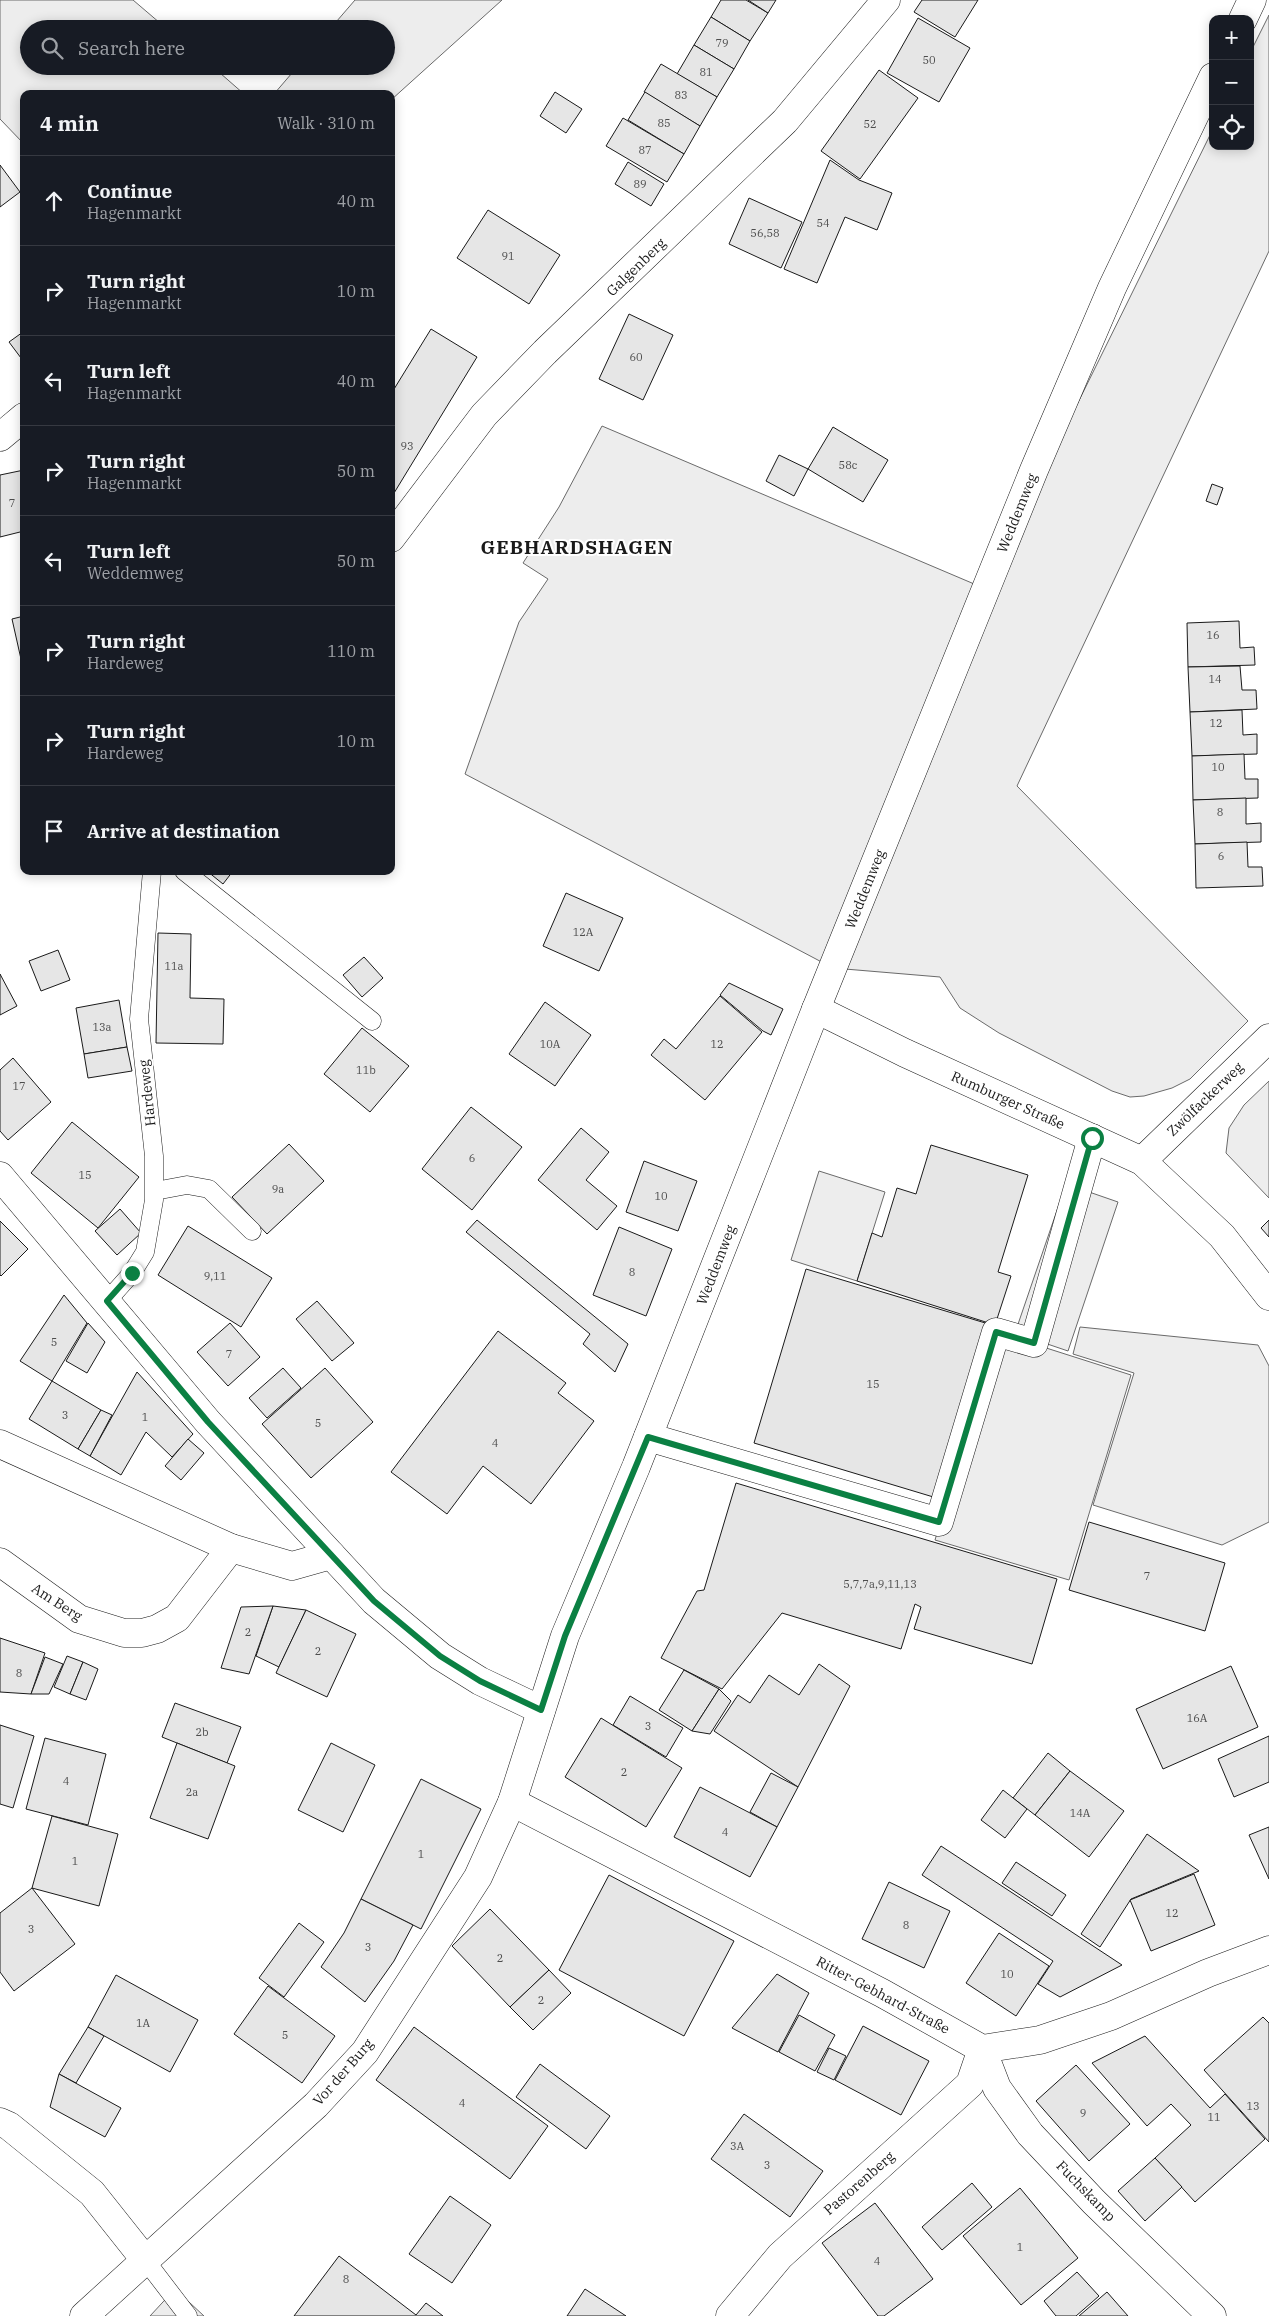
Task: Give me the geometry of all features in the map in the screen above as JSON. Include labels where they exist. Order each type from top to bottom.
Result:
[{"type":"street","name":"Galgenberg","points":[[395,533],[484,415],[545,352],[785,122],[886,0]]},
{"type":"street","points":[[1244,15],[1252,0]]},
{"type":"street","name":"Weddemweg","points":[[541,1710],[565,1636],[648,1437],[816,1008],[1042,452],[1112,288],[1209,85]]},
{"type":"street","points":[[0,438],[20,420]]},
{"type":"street","name":"Rumburger Straße","points":[[816,1008],[905,1053],[1142,1161],[1222,1236],[1269,1296]]},
{"type":"street","name":"Zwölfackerweg","points":[[1142,1161],[1269,1038]]},
{"type":"street","points":[[648,1437],[939,1522],[996,1332],[1034,1343],[1092,1138]]},
{"type":"street","points":[[0,1176],[208,1422],[374,1601],[440,1656],[480,1681],[541,1710]]},
{"type":"street","points":[[0,1444],[230,1548],[292,1566],[331,1555]]},
{"type":"street","name":"Am Berg","points":[[0,1562],[79,1619],[124,1633],[142,1634],[157,1629],[177,1618],[230,1548]]},
{"type":"street","name":"Vor der Burg","points":[[84,2316],[316,2105],[365,2052],[478,1877],[512,1802],[541,1710]]},
{"type":"street","name":"Ritter-Gebhard-Straße","points":[[512,1802],[882,1993],[982,2049]]},
{"type":"street","points":[[982,2049],[1040,2040],[1111,2016],[1208,1973],[1269,1950]]},
{"type":"street","name":"Pastorenberg","points":[[730,2316],[780,2256],[970,2084],[982,2049]]},
{"type":"street","name":"Fuchskamp","points":[[982,2049],[997,2088],[1030,2134],[1102,2209],[1212,2316]]},
{"type":"street","points":[[0,2122],[9,2126],[92,2193],[146,2261]]},
{"type":"lane","name":"Hardeweg","points":[[107,1301],[132,1273],[145,1252],[152,1225],[155,1191],[154,1156],[139,1019],[152,875]]},
{"type":"lane","points":[[189,875],[372,1022]]},
{"type":"lane","points":[[155,1191],[187,1185],[208,1189],[252,1232]]},
{"type":"lane","points":[[146,2261],[188,2316]]},
{"type":"shaded area","points":[[0,0],[133,0],[156,20],[20,20],[20,75],[222,75],[239,90],[20,90],[20,140],[0,119]]},
{"type":"shaded area","points":[[355,0],[502,0],[395,96],[395,90],[277,90],[290,75],[395,75],[395,20],[338,20]]},
{"type":"shaded area","points":[[1269,15],[1269,251],[1017,786],[1248,1021],[1190,1079],[1172,1088],[1144,1096],[1130,1097],[1112,1091],[999,1033],[960,1008],[940,977],[833,968],[465,774],[519,622],[548,579],[523,563],[559,507],[602,426],[986,589],[1209,137],[1209,150],[1254,150],[1254,45]]},
{"type":"shaded area","points":[[1269,1081],[1269,1198],[1226,1153],[1229,1128],[1244,1105]]},
{"type":"shaded area","points":[[819,1171],[885,1192],[857,1281],[791,1260]]},
{"type":"shaded area","points":[[1066,1184],[1118,1202],[1068,1351],[1015,1333]]},
{"type":"shaded area","points":[[1080,1327],[1258,1345],[1269,1366],[1269,1522],[1222,1545],[1093,1505],[1134,1373],[1073,1354]]},
{"type":"shaded area","points":[[996,1332],[1131,1375],[1069,1580],[935,1540]]},
{"type":"shaded area","points":[[175,2289],[204,2316],[150,2316]]},
{"type":"building","points":[[721,0],[746,0],[768,13],[750,41],[711,17]]},
{"type":"building","points":[[748,0],[776,0],[768,13]]},
{"type":"building","points":[[922,0],[978,0],[955,37],[914,12]]},
{"type":"building","points":[[711,17],[750,41],[734,69],[694,45]]},
{"type":"building","points":[[918,18],[970,48],[939,102],[887,73]]},
{"type":"building","points":[[694,45],[734,69],[717,97],[677,74]]},
{"type":"building","points":[[661,64],[717,97],[700,126],[644,92]]},
{"type":"building","points":[[879,70],[918,98],[860,179],[821,151]]},
{"type":"building","points":[[555,92],[582,109],[566,133],[540,116]]},
{"type":"building","points":[[645,92],[700,126],[684,154],[628,120]]},
{"type":"building","points":[[623,118],[684,154],[667,182],[606,146]]},
{"type":"building","points":[[830,160],[859,180],[892,193],[877,230],[845,217],[817,283],[784,269]]},
{"type":"building","points":[[628,162],[664,184],[651,206],[615,184]]},
{"type":"building","points":[[0,165],[20,192],[0,207]]},
{"type":"building","points":[[749,198],[802,222],[781,268],[729,244]]},
{"type":"building","points":[[488,210],[560,255],[529,304],[457,258]]},
{"type":"building","points":[[629,314],[673,335],[643,400],[599,379]]},
{"type":"building","points":[[431,329],[477,357],[395,491],[395,388]]},
{"type":"building","points":[[20,334],[20,357],[9,342]]},
{"type":"building","points":[[833,427],[888,460],[863,502],[808,469]]},
{"type":"building","points":[[779,455],[808,469],[794,496],[766,481]]},
{"type":"building","points":[[20,471],[20,532],[0,537],[0,475]]},
{"type":"building","points":[[1212,484],[1223,488],[1217,505],[1206,501]]},
{"type":"building","points":[[20,617],[20,655],[12,619]]},
{"type":"building","points":[[1239,621],[1240,648],[1254,647],[1255,665],[1188,667],[1187,623]]},
{"type":"building","points":[[1240,666],[1242,690],[1256,690],[1257,709],[1190,712],[1188,667]]},
{"type":"building","points":[[1242,710],[1243,735],[1257,734],[1257,754],[1192,756],[1190,712]]},
{"type":"building","points":[[1244,754],[1245,779],[1258,779],[1258,798],[1193,800],[1192,756]]},
{"type":"building","points":[[1246,798],[1246,824],[1261,823],[1261,842],[1195,844],[1193,800]]},
{"type":"building","points":[[1247,842],[1248,867],[1262,867],[1263,886],[1196,888],[1195,844]]},
{"type":"building","points":[[212,875],[230,875],[223,884]]},
{"type":"building","points":[[566,893],[623,918],[599,971],[543,946]]},
{"type":"building","points":[[158,933],[191,934],[190,998],[224,999],[223,1044],[156,1043]]},
{"type":"building","points":[[58,950],[70,980],[41,991],[29,961]]},
{"type":"building","points":[[364,957],[383,978],[362,997],[343,975]]},
{"type":"building","points":[[0,974],[17,1006],[0,1015]]},
{"type":"building","points":[[729,983],[783,1009],[771,1035],[763,1031],[720,995]]},
{"type":"building","points":[[720,996],[762,1032],[705,1100],[651,1055],[664,1039],[676,1049]]},
{"type":"building","points":[[119,1000],[127,1047],[84,1054],[76,1008]]},
{"type":"building","points":[[545,1002],[591,1035],[555,1086],[509,1054]]},
{"type":"building","points":[[362,1028],[409,1066],[370,1112],[324,1074]]},
{"type":"building","points":[[127,1047],[132,1071],[88,1078],[84,1054]]},
{"type":"building","points":[[13,1058],[51,1102],[8,1140],[0,1131],[0,1070]]},
{"type":"building","points":[[471,1107],[522,1147],[472,1210],[422,1169]]},
{"type":"building","points":[[72,1122],[139,1177],[98,1228],[31,1173]]},
{"type":"building","points":[[581,1128],[609,1152],[586,1180],[617,1206],[597,1230],[538,1180]]},
{"type":"building","points":[[289,1144],[324,1181],[267,1234],[232,1197]]},
{"type":"building","points":[[931,1145],[1028,1175],[998,1272],[1011,1276],[995,1325],[857,1281],[872,1233],[882,1237],[897,1188],[916,1194]]},
{"type":"building","points":[[644,1161],[697,1181],[678,1231],[626,1212]]},
{"type":"building","points":[[120,1209],[141,1233],[117,1255],[95,1231]]},
{"type":"building","points":[[477,1220],[628,1344],[615,1372],[583,1344],[590,1334],[466,1232]]},
{"type":"building","points":[[1269,1220],[1269,1237],[1261,1228]]},
{"type":"building","points":[[0,1221],[28,1249],[1,1276],[0,1275]]},
{"type":"building","points":[[188,1226],[272,1278],[241,1327],[158,1275]]},
{"type":"building","points":[[619,1227],[672,1249],[646,1316],[593,1295]]},
{"type":"building","points":[[806,1269],[992,1325],[940,1499],[754,1443]]},
{"type":"building","points":[[64,1295],[87,1323],[52,1381],[20,1361]]},
{"type":"building","points":[[317,1301],[354,1343],[332,1361],[296,1319]]},
{"type":"building","points":[[88,1323],[105,1342],[87,1373],[66,1361]]},
{"type":"building","points":[[230,1323],[260,1357],[228,1386],[197,1352]]},
{"type":"building","points":[[498,1331],[566,1383],[558,1393],[594,1421],[531,1504],[483,1466],[447,1514],[391,1472]]},
{"type":"building","points":[[283,1368],[301,1388],[267,1418],[249,1398]]},
{"type":"building","points":[[325,1368],[373,1422],[311,1478],[262,1424]]},
{"type":"building","points":[[137,1372],[193,1434],[172,1457],[146,1432],[121,1475],[90,1456]]},
{"type":"building","points":[[52,1381],[101,1410],[78,1449],[29,1419]]},
{"type":"building","points":[[101,1410],[112,1415],[90,1456],[78,1449]]},
{"type":"building","points":[[188,1439],[204,1453],[181,1480],[165,1466]]},
{"type":"building","points":[[736,1483],[1057,1579],[1032,1664],[914,1629],[921,1607],[915,1604],[901,1649],[782,1613],[722,1689],[661,1658],[697,1591],[704,1590]]},
{"type":"building","points":[[1089,1522],[1225,1563],[1205,1631],[1069,1590]]},
{"type":"building","points":[[273,1606],[306,1610],[279,1667],[256,1656]]},
{"type":"building","points":[[273,1606],[249,1674],[221,1668],[241,1607]]},
{"type":"building","points":[[306,1610],[356,1634],[327,1697],[276,1673]]},
{"type":"building","points":[[0,1638],[45,1653],[31,1694],[0,1692]]},
{"type":"building","points":[[67,1656],[83,1662],[70,1694],[54,1687]]},
{"type":"building","points":[[45,1657],[63,1664],[49,1694],[31,1694]]},
{"type":"building","points":[[83,1662],[98,1669],[86,1700],[70,1694]]},
{"type":"building","points":[[819,1664],[850,1686],[798,1787],[714,1731],[738,1695],[750,1703],[769,1675],[799,1695]]},
{"type":"building","points":[[1231,1666],[1258,1727],[1163,1769],[1136,1709]]},
{"type":"building","points":[[684,1670],[719,1689],[692,1731],[659,1710]]},
{"type":"building","points":[[719,1689],[731,1701],[710,1734],[692,1731]]},
{"type":"building","points":[[630,1696],[683,1728],[666,1757],[613,1725]]},
{"type":"building","points":[[175,1703],[241,1727],[227,1763],[162,1737]]},
{"type":"building","points":[[601,1718],[682,1768],[646,1827],[565,1777]]},
{"type":"building","points":[[0,1725],[34,1736],[13,1808],[0,1804]]},
{"type":"building","points":[[1269,1736],[1269,1782],[1234,1797],[1218,1759]]},
{"type":"building","points":[[45,1738],[106,1754],[88,1825],[26,1809]]},
{"type":"building","points":[[177,1743],[235,1766],[208,1839],[150,1818]]},
{"type":"building","points":[[331,1743],[375,1765],[343,1832],[298,1810]]},
{"type":"building","points":[[1048,1753],[1070,1771],[1035,1815],[1013,1798]]},
{"type":"building","points":[[1070,1771],[1124,1811],[1089,1857],[1035,1815]]},
{"type":"building","points":[[771,1773],[798,1787],[777,1827],[750,1812]]},
{"type":"building","points":[[421,1779],[481,1809],[421,1929],[361,1899]]},
{"type":"building","points":[[700,1787],[777,1827],[750,1877],[674,1837]]},
{"type":"building","points":[[1003,1790],[1027,1809],[1005,1838],[981,1820]]},
{"type":"building","points":[[52,1816],[118,1834],[99,1906],[32,1888]]},
{"type":"building","points":[[1269,1827],[1269,1879],[1249,1835]]},
{"type":"building","points":[[1147,1834],[1199,1871],[1131,1899],[1100,1947],[1081,1934]]},
{"type":"building","points":[[941,1846],[1122,1965],[1060,1997],[1038,1984],[1053,1961],[922,1875]]},
{"type":"building","points":[[1016,1862],[1066,1895],[1052,1916],[1002,1883]]},
{"type":"building","points":[[1194,1874],[1215,1925],[1151,1951],[1130,1900]]},
{"type":"building","points":[[609,1875],[734,1941],[684,2036],[559,1970]]},
{"type":"building","points":[[889,1882],[950,1911],[924,1968],[862,1939]]},
{"type":"building","points":[[32,1888],[75,1944],[14,1991],[0,1972],[0,1913]]},
{"type":"building","points":[[361,1899],[413,1925],[394,1961],[365,2002],[321,1967],[344,1933]]},
{"type":"building","points":[[490,1909],[549,1970],[510,2007],[452,1946]]},
{"type":"building","points":[[299,1923],[324,1942],[284,1997],[259,1978]]},
{"type":"building","points":[[999,1933],[1049,1966],[1016,2016],[966,1983]]},
{"type":"building","points":[[549,1970],[571,1993],[533,2030],[510,2007]]},
{"type":"building","points":[[777,1974],[809,1993],[778,2052],[732,2028]]},
{"type":"building","points":[[116,1975],[198,2020],[170,2072],[88,2027]]},
{"type":"building","points":[[268,1986],[335,2036],[302,2083],[234,2034]]},
{"type":"building","points":[[799,2015],[835,2035],[815,2071],[779,2052]]},
{"type":"building","points":[[1263,2017],[1269,2023],[1269,2142],[1204,2070]]},
{"type":"building","points":[[863,2026],[929,2061],[901,2115],[835,2080]]},
{"type":"building","points":[[88,2027],[104,2036],[76,2083],[59,2074]]},
{"type":"building","points":[[414,2027],[548,2126],[510,2179],[376,2080]]},
{"type":"building","points":[[1145,2036],[1210,2108],[1225,2094],[1265,2139],[1195,2202],[1155,2158],[1191,2125],[1171,2104],[1147,2126],[1092,2063]]},
{"type":"building","points":[[829,2048],[846,2056],[834,2080],[817,2072]]},
{"type":"building","points":[[540,2064],[610,2116],[586,2149],[516,2097]]},
{"type":"building","points":[[1076,2065],[1130,2124],[1089,2161],[1036,2101]]},
{"type":"building","points":[[59,2074],[121,2108],[105,2137],[50,2107]]},
{"type":"building","points":[[744,2114],[823,2171],[790,2217],[711,2159]]},
{"type":"building","points":[[1155,2158],[1182,2187],[1145,2221],[1118,2191]]},
{"type":"building","points":[[972,2183],[992,2207],[942,2250],[922,2227]]},
{"type":"building","points":[[1020,2188],[1078,2258],[1021,2305],[963,2236]]},
{"type":"building","points":[[450,2196],[491,2225],[452,2283],[409,2254]]},
{"type":"building","points":[[875,2203],[933,2279],[884,2316],[878,2316],[822,2243]]},
{"type":"building","points":[[339,2256],[416,2315],[426,2303],[443,2316],[294,2316]]},
{"type":"building","points":[[1077,2272],[1099,2296],[1076,2316],[1056,2316],[1044,2301]]},
{"type":"building","points":[[585,2289],[626,2316],[567,2316]]},
{"type":"building","points":[[1107,2292],[1128,2316],[1079,2316]]},
{"type":"district","name":"GEBHARDSHAGEN","points":[[577,547]]},
{"type":"route","points":[[132,1273],[107,1301],[208,1422],[374,1601],[440,1656],[480,1681],[541,1710],[565,1636],[648,1437],[939,1522],[996,1332],[1034,1343],[1092,1138]]}]
